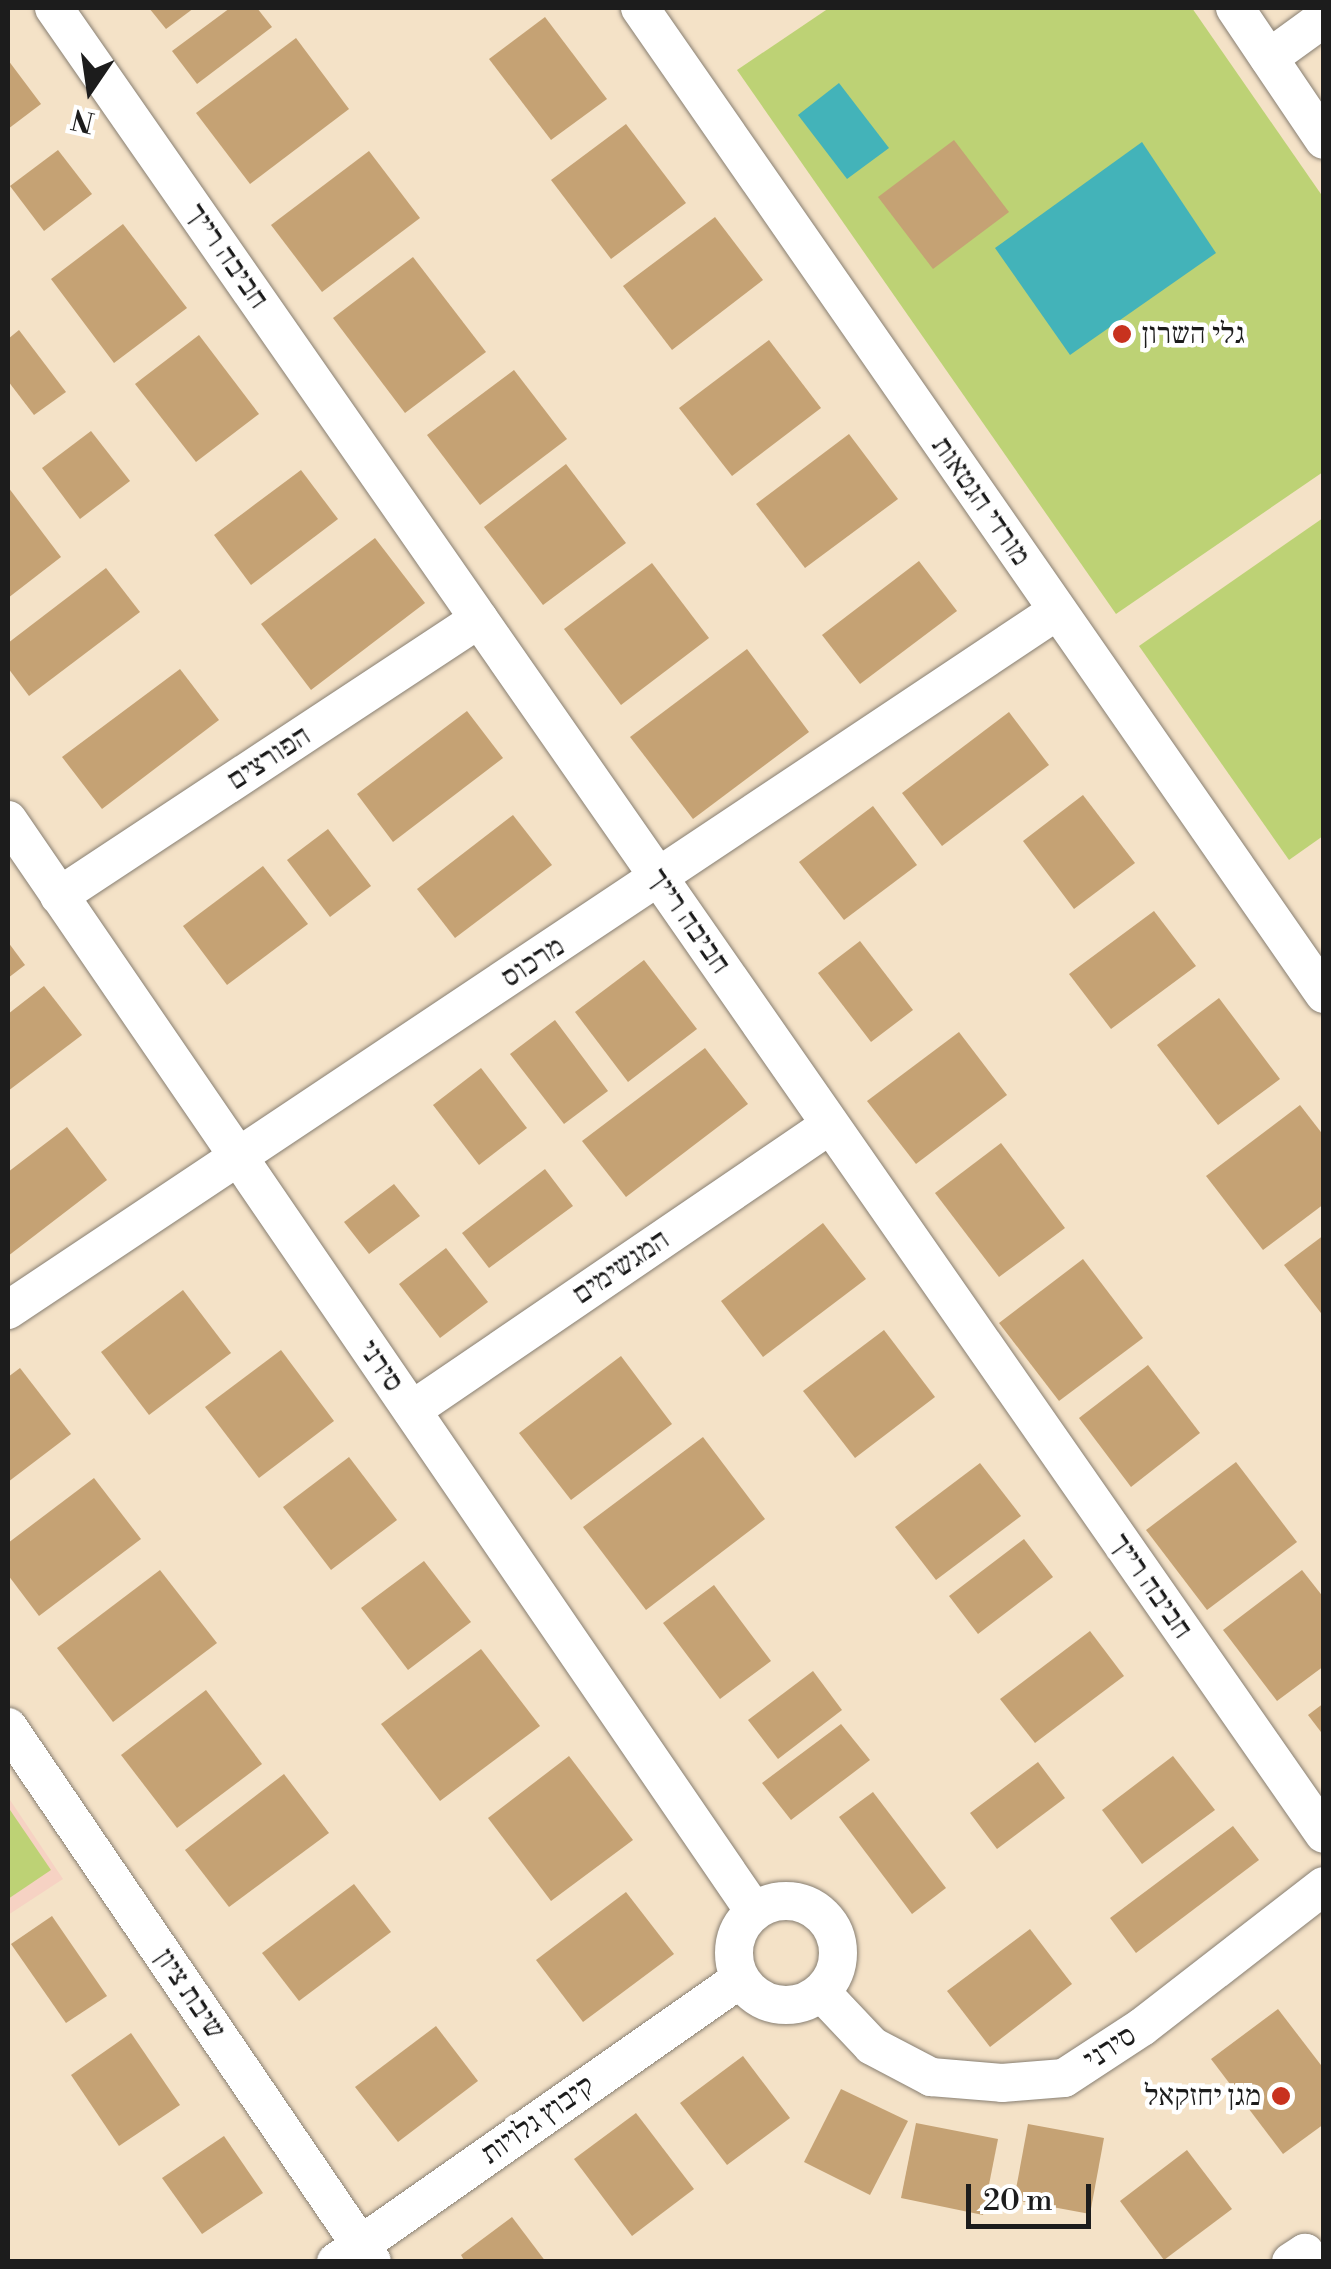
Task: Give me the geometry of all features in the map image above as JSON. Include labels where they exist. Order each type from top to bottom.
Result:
[{"type":"street","name":"חביבה רייך","points":[[54,8],[1324,1834]]},
{"type":"street","name":"מורדי הגטאות","points":[[640,8],[1324,994]]},
{"type":"street","points":[[1235,8],[1324,140]]},
{"type":"street","points":[[1269,58],[1324,18]]},
{"type":"street","name":"מרכוס","points":[[8,1310],[1058,611]]},
{"type":"street","name":"הפורצים","points":[[60,896],[479,620]]},
{"type":"street","name":"סירני","points":[[8,820],[754,1911]]},
{"type":"street","name":"המגשימים","points":[[412,1410],[830,1125]]},
{"type":"street","name":"שיבת ציון","points":[[8,1727],[356,2256]]},
{"type":"street","name":"סירני","points":[[821,1992],[872,2046],[931,2077],[1002,2083],[1064,2078],[1142,2027],[1324,1886]]},
{"type":"street","points":[[789,1901],[822,1915],[837,1942],[838,1960],[821,1992],[804,2003],[768,2003],[740,1980],[734,1941],[754,1911],[789,1901]]},
{"type":"street","name":"קיבוץ גלויות","points":[[356,2256],[740,1980]]},
{"type":"street","points":[[1291,2262],[1305,2253],[1311,2262]]},
{"type":"shaded area","points":[[8,1797],[63,1879],[8,1915]]},
{"type":"green space","name":"גלי השרון","points":[[829,8],[1192,8],[1323,197],[1323,472],[1116,614],[737,70]]},
{"type":"green space","points":[[1323,518],[1323,836],[1289,860],[1139,646]]},
{"type":"green space","points":[[8,1807],[51,1870],[8,1899]]},
{"type":"water","points":[[839,83],[889,148],[847,179],[798,115]]},
{"type":"water","points":[[1142,142],[1216,253],[1070,355],[995,248]]},
{"type":"building","points":[[149,8],[194,8],[166,29]]},
{"type":"building","points":[[230,8],[257,8],[272,27],[197,84],[172,51]]},
{"type":"building","points":[[545,17],[607,99],[551,140],[489,59]]},
{"type":"building","points":[[296,38],[349,109],[250,184],[196,113]]},
{"type":"building","points":[[8,60],[41,104],[8,129]]},
{"type":"building","points":[[626,124],[686,203],[611,259],[551,180]]},
{"type":"building","points":[[954,140],[1009,212],[933,269],[878,197]]},
{"type":"building","points":[[58,150],[92,194],[44,231],[10,186]]},
{"type":"building","points":[[369,151],[420,218],[322,292],[271,225]]},
{"type":"building","points":[[715,217],[763,280],[672,350],[623,286]]},
{"type":"building","points":[[123,224],[187,308],[114,363],[51,279]]},
{"type":"building","points":[[413,257],[486,352],[405,413],[333,318]]},
{"type":"building","points":[[19,330],[66,392],[34,415],[8,381],[8,339]]},
{"type":"building","points":[[199,335],[259,414],[196,462],[135,384]]},
{"type":"building","points":[[769,340],[821,408],[732,476],[679,408]]},
{"type":"building","points":[[514,370],[567,439],[480,505],[427,435]]},
{"type":"building","points":[[91,431],[130,481],[80,519],[42,468]]},
{"type":"building","points":[[849,434],[898,499],[805,568],[756,504]]},
{"type":"building","points":[[566,464],[626,543],[543,605],[484,527]]},
{"type":"building","points":[[301,470],[338,519],[251,585],[214,535]]},
{"type":"building","points":[[8,487],[61,557],[8,598]]},
{"type":"building","points":[[375,538],[425,603],[311,690],[261,624]]},
{"type":"building","points":[[919,561],[957,611],[860,684],[822,635]]},
{"type":"building","points":[[652,563],[709,638],[621,705],[564,629]]},
{"type":"building","points":[[106,568],[140,612],[29,696],[8,668],[8,643]]},
{"type":"building","points":[[747,649],[809,732],[693,819],[630,737]]},
{"type":"building","points":[[180,669],[219,720],[102,809],[62,757]]},
{"type":"building","points":[[467,711],[503,758],[393,842],[357,794]]},
{"type":"building","points":[[1009,712],[1049,765],[942,846],[902,793]]},
{"type":"building","points":[[1083,795],[1135,863],[1074,909],[1023,841]]},
{"type":"building","points":[[873,806],[917,865],[844,920],[799,862]]},
{"type":"building","points":[[513,815],[552,865],[455,938],[417,889]]},
{"type":"building","points":[[328,829],[371,886],[330,917],[287,860]]},
{"type":"building","points":[[263,866],[308,924],[227,985],[183,926]]},
{"type":"building","points":[[1154,911],[1196,966],[1111,1029],[1069,974]]},
{"type":"building","points":[[860,941],[913,1010],[871,1042],[818,973]]},
{"type":"building","points":[[8,942],[25,965],[8,978]]},
{"type":"building","points":[[644,960],[697,1029],[628,1082],[575,1012]]},
{"type":"building","points":[[44,986],[82,1035],[8,1091],[8,1014]]},
{"type":"building","points":[[1219,998],[1280,1079],[1218,1125],[1157,1045]]},
{"type":"building","points":[[555,1020],[608,1091],[564,1124],[510,1054]]},
{"type":"building","points":[[959,1032],[1007,1095],[916,1164],[867,1101]]},
{"type":"building","points":[[705,1048],[748,1104],[626,1197],[582,1141]]},
{"type":"building","points":[[481,1068],[527,1128],[479,1165],[433,1105]]},
{"type":"building","points":[[1300,1105],[1324,1136],[1324,1204],[1263,1250],[1206,1176]]},
{"type":"building","points":[[67,1127],[107,1180],[8,1256],[8,1172]]},
{"type":"building","points":[[1001,1143],[1065,1228],[999,1277],[935,1193]]},
{"type":"building","points":[[545,1169],[573,1206],[489,1268],[462,1233]]},
{"type":"building","points":[[394,1184],[420,1216],[369,1254],[344,1222]]},
{"type":"building","points":[[823,1223],[866,1279],[763,1357],[721,1301]]},
{"type":"building","points":[[1324,1235],[1324,1317],[1284,1265]]},
{"type":"building","points":[[446,1248],[488,1302],[440,1338],[399,1284]]},
{"type":"building","points":[[1083,1259],[1143,1338],[1059,1401],[999,1323]]},
{"type":"building","points":[[183,1290],[231,1353],[149,1415],[101,1352]]},
{"type":"building","points":[[884,1330],[935,1397],[855,1458],[803,1391]]},
{"type":"building","points":[[281,1350],[334,1421],[259,1478],[205,1407]]},
{"type":"building","points":[[621,1356],[672,1424],[571,1500],[519,1433]]},
{"type":"building","points":[[1148,1365],[1200,1433],[1131,1487],[1079,1418]]},
{"type":"building","points":[[20,1368],[71,1434],[8,1482],[8,1377]]},
{"type":"building","points":[[703,1437],[765,1519],[646,1610],[583,1527]]},
{"type":"building","points":[[349,1457],[397,1520],[331,1570],[283,1507]]},
{"type":"building","points":[[1236,1462],[1297,1542],[1207,1610],[1146,1530]]},
{"type":"building","points":[[980,1463],[1021,1516],[936,1580],[895,1527]]},
{"type":"building","points":[[94,1478],[141,1539],[39,1616],[8,1575],[8,1543]]},
{"type":"building","points":[[1024,1539],[1053,1577],[978,1634],[949,1596]]},
{"type":"building","points":[[424,1561],[471,1622],[408,1670],[361,1608]]},
{"type":"building","points":[[160,1570],[217,1643],[113,1722],[57,1648]]},
{"type":"building","points":[[1302,1570],[1324,1598],[1324,1666],[1277,1701],[1223,1630]]},
{"type":"building","points":[[714,1585],[771,1661],[720,1699],[663,1623]]},
{"type":"building","points":[[1090,1631],[1124,1676],[1035,1743],[1000,1699]]},
{"type":"building","points":[[481,1649],[540,1726],[440,1801],[381,1724]]},
{"type":"building","points":[[813,1671],[842,1710],[778,1759],[748,1720]]},
{"type":"building","points":[[206,1690],[262,1764],[177,1828],[121,1755]]},
{"type":"building","points":[[1324,1703],[1324,1736],[1308,1715]]},
{"type":"building","points":[[841,1724],[870,1760],[791,1820],[762,1783]]},
{"type":"building","points":[[569,1756],[633,1840],[551,1901],[488,1818]]},
{"type":"building","points":[[1173,1756],[1215,1810],[1142,1864],[1102,1810]]},
{"type":"building","points":[[1038,1762],[1065,1798],[997,1849],[970,1813]]},
{"type":"building","points":[[284,1774],[329,1833],[229,1907],[185,1850]]},
{"type":"building","points":[[873,1792],[946,1888],[912,1914],[839,1817]]},
{"type":"building","points":[[1233,1826],[1259,1860],[1136,1953],[1110,1918]]},
{"type":"building","points":[[354,1884],[391,1932],[299,2001],[262,1953]]},
{"type":"building","points":[[626,1892],[674,1954],[583,2022],[536,1960]]},
{"type":"building","points":[[52,1916],[107,1996],[66,2023],[11,1944]]},
{"type":"building","points":[[1030,1929],[1072,1984],[990,2047],[947,1991]]},
{"type":"building","name":"מגן יחזקאל","points":[[1278,2009],[1324,2069],[1324,2124],[1283,2154],[1211,2059]]},
{"type":"building","points":[[436,2026],[478,2081],[398,2142],[355,2087]]},
{"type":"building","points":[[131,2033],[180,2105],[119,2146],[71,2075]]},
{"type":"building","points":[[743,2056],[790,2118],[727,2165],[680,2103]]},
{"type":"building","points":[[841,2089],[908,2121],[870,2195],[804,2162]]},
{"type":"building","points":[[636,2113],[694,2189],[632,2236],[574,2159]]},
{"type":"building","points":[[916,2123],[998,2139],[983,2215],[901,2198]]},
{"type":"building","points":[[1028,2124],[1104,2138],[1090,2214],[1014,2200]]},
{"type":"building","points":[[224,2136],[263,2193],[202,2234],[162,2178]]},
{"type":"building","points":[[1187,2150],[1232,2209],[1164,2260],[1120,2201]]},
{"type":"building","points":[[512,2217],[546,2262],[465,2262],[461,2255]]},
{"type":"place","name":"גלי השרון","points":[[1122,334]]},
{"type":"place","name":"מגן יחזקאל","points":[[1281,2096]]}]
